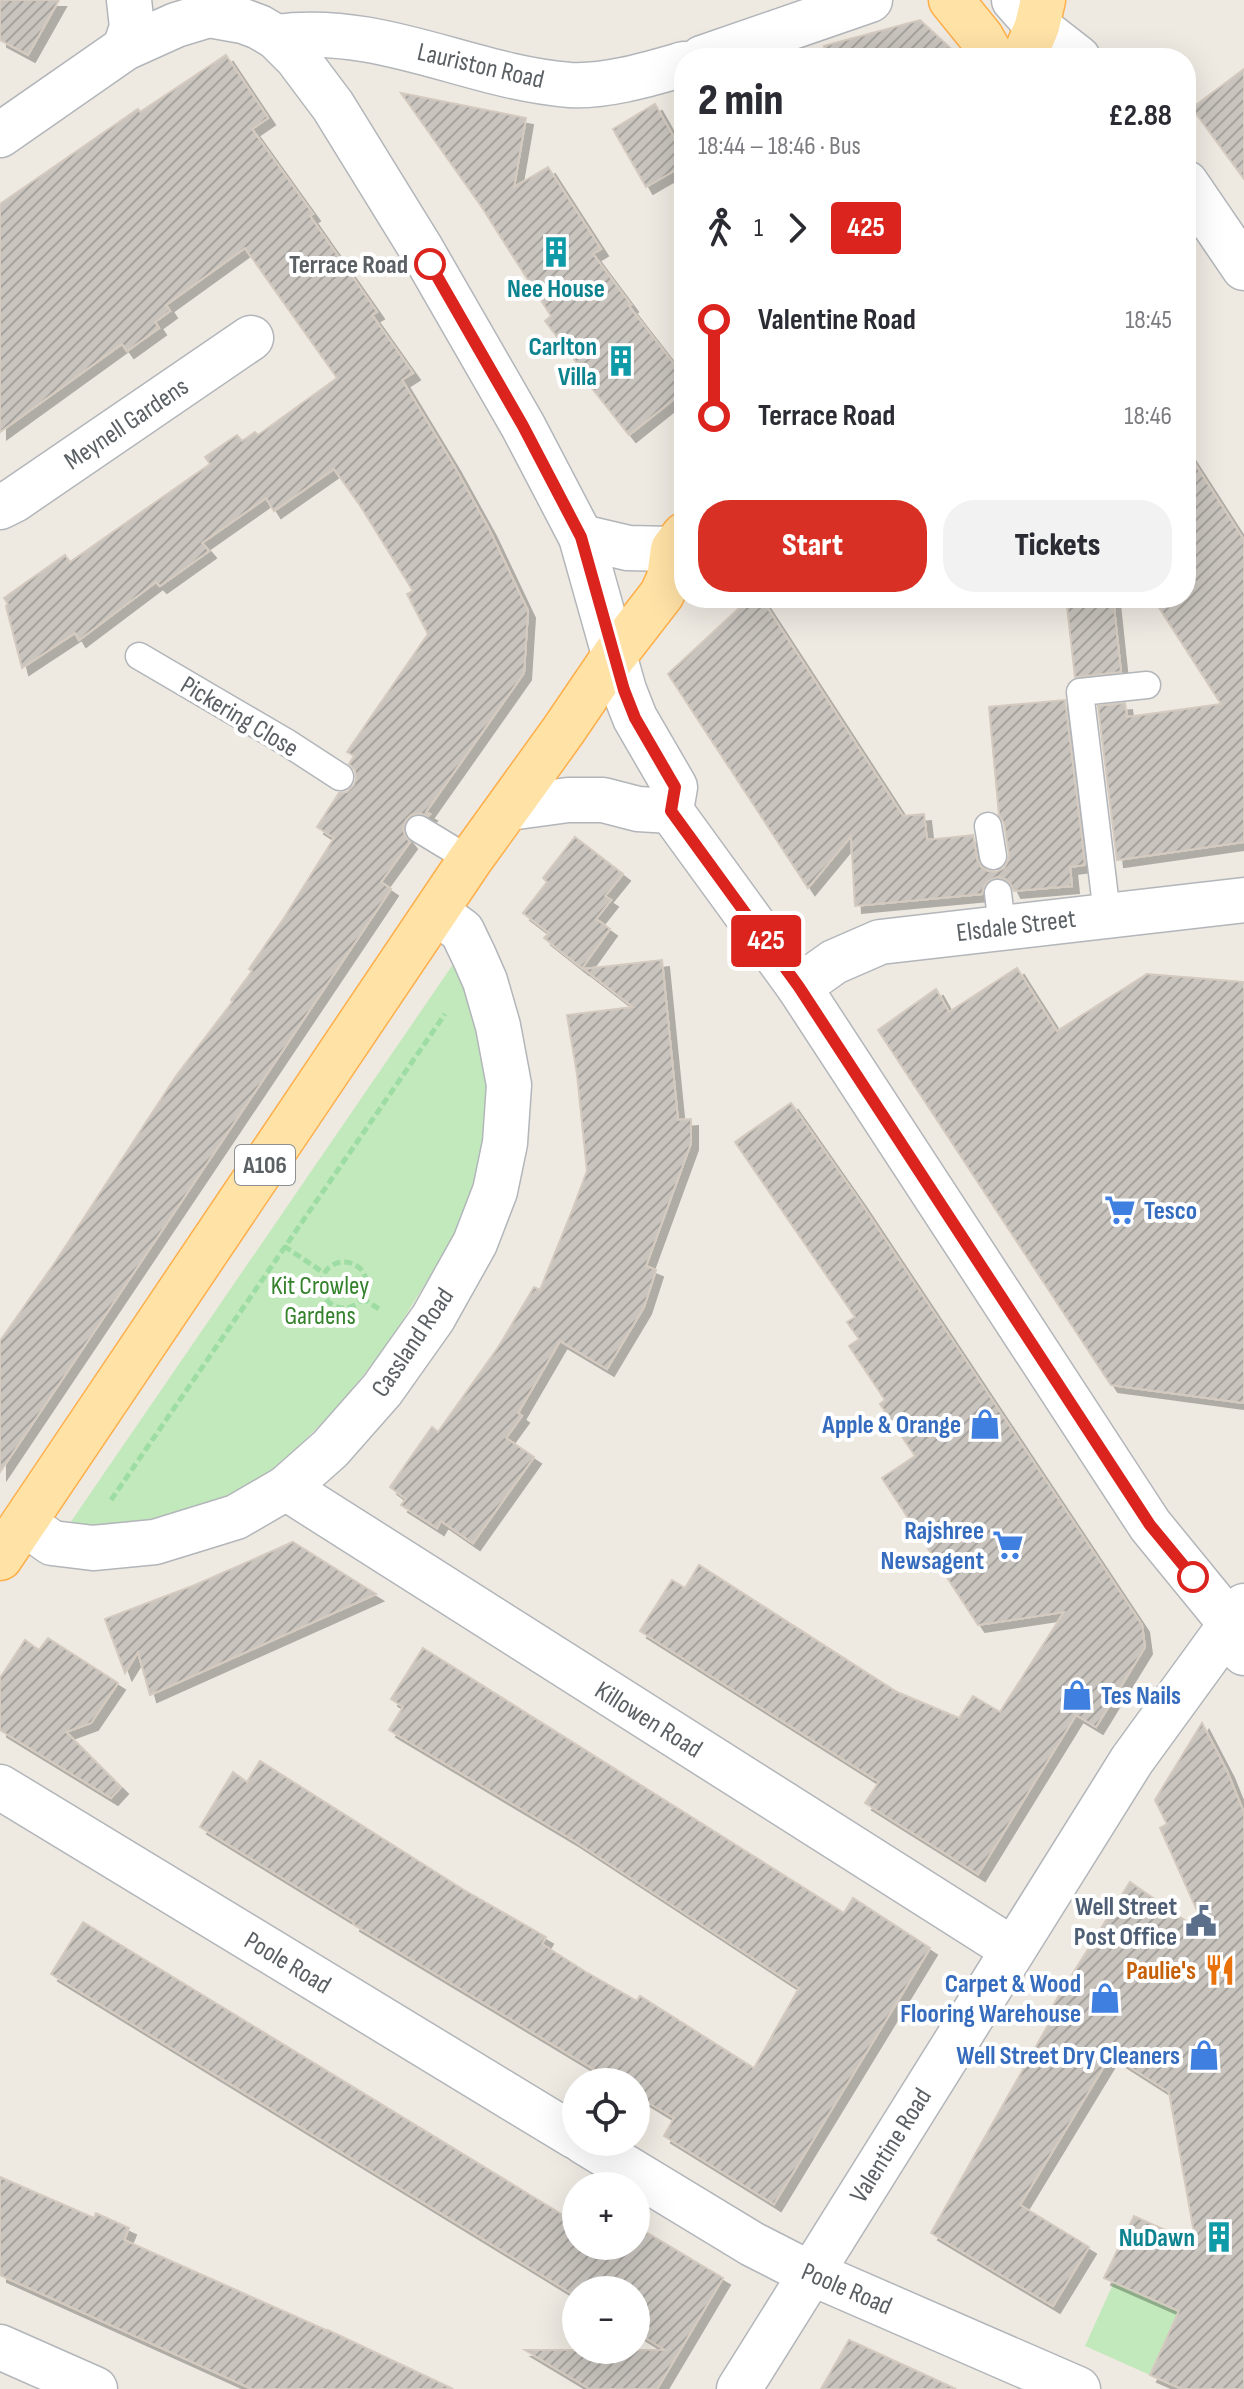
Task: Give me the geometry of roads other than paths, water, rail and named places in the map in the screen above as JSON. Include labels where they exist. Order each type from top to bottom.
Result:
[{"type":"main road","points":[[951,0],[987,48]]},
{"type":"main road","name":"Cassland Road","points":[[12,1541],[470,860],[614,656],[662,594],[674,560]]},
{"type":"street","points":[[125,48],[132,27],[129,0]]},
{"type":"street","points":[[731,48],[870,0]]},
{"type":"street","points":[[0,135],[125,48],[176,25],[198,8],[243,21],[276,37],[297,58],[333,106],[412,234],[523,426],[581,537],[635,718],[675,787],[671,811],[799,987],[1150,1525],[1240,1628]]},
{"type":"street","points":[[1030,21],[1065,48]]},
{"type":"street","name":"Lauriston Road","points":[[276,37],[306,33],[358,37],[524,78],[570,85],[594,84],[674,66]]},
{"type":"street","points":[[1196,198],[1244,268]]},
{"type":"street","name":"Meynell Gardens","points":[[0,507],[251,338]]},
{"type":"street","name":"Cassland Road","points":[[581,537],[628,548],[674,543]]},
{"type":"street","points":[[509,808],[568,800],[603,800],[638,809],[671,811]]},
{"type":"street","name":"Elsdale Street","points":[[799,987],[834,962],[880,942],[1000,910],[1107,914],[1244,900]]},
{"type":"street","name":"Cassland Road","points":[[12,1541],[93,1548],[155,1542],[236,1517],[286,1488],[330,1449],[382,1390],[433,1318],[475,1243],[495,1191],[505,1143],[509,1085],[498,1026],[485,981],[462,931],[436,912]]},
{"type":"street","name":"Killowen Road","points":[[286,1488],[1012,1949]]},
{"type":"street","name":"Valentine Road","points":[[739,2389],[1132,1760],[1240,1628]]},
{"type":"street","name":"Poole Road","points":[[0,1787],[562,2128]]},
{"type":"street","name":"Poole Road","points":[[607,2156],[752,2244],[811,2273],[1078,2389]]},
{"type":"street","points":[[0,2347],[95,2389]]},
{"type":"lane","name":"Pickering Close","points":[[139,656],[340,777]]},
{"type":"lane","points":[[1107,914],[1080,692],[1147,685]]},
{"type":"lane","points":[[988,826],[993,856]]},
{"type":"lane","points":[[419,829],[470,860]]},
{"type":"place","name":"Nee House","points":[[556,252]]},
{"type":"place","name":"Terrace Road","points":[[430,264]]},
{"type":"place","name":"Carlton Villa","points":[[621,361]]},
{"type":"place","name":"Tesco","points":[[1120,1210]]},
{"type":"place","name":"Apple & Orange","points":[[985,1424]]},
{"type":"place","name":"Rajshree Newsagent","points":[[1008,1545]]},
{"type":"place","name":"Tes Nails","points":[[1077,1695]]},
{"type":"place","name":"Well Street Post Office","points":[[1201,1921]]},
{"type":"place","name":"Paulie's","points":[[1220,1970]]},
{"type":"place","name":"Carpet & Wood Flooring Warehouse","points":[[1105,1998]]},
{"type":"place","name":"Well Street Dry Cleaners","points":[[1204,2055]]},
{"type":"place","name":"NuDawn","points":[[1219,2237]]},
{"type":"park label","name":"Kit Crowley Gardens","points":[[320,1300]]}]
